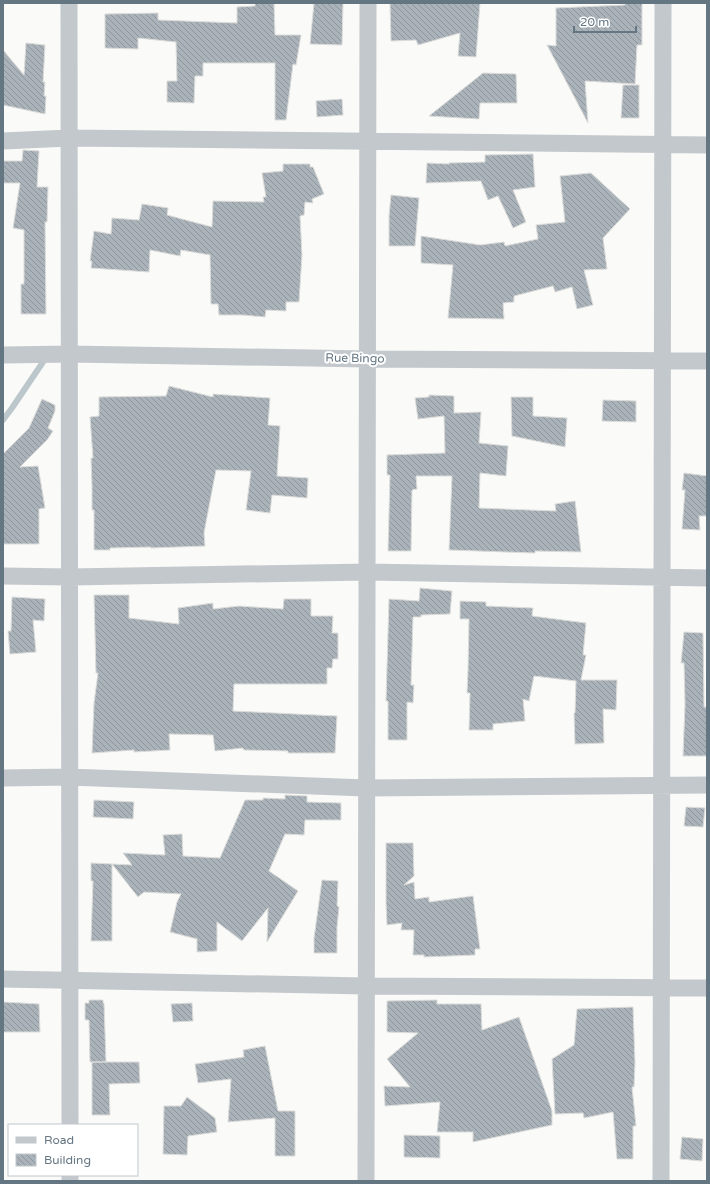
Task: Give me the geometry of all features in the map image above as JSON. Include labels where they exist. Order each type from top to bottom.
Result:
[{"type":"street","points":[[69,3],[70,1124]]},
{"type":"street","points":[[366,1181],[368,3]]},
{"type":"street","points":[[660,1181],[663,3]]},
{"type":"street","points":[[3,141],[69,138],[707,145]]},
{"type":"street","name":"Rue Bingo","points":[[3,356],[70,354],[367,359],[707,361]]},
{"type":"street","points":[[3,576],[70,577],[367,572],[707,578]]},
{"type":"street","points":[[3,778],[69,777],[366,788],[707,785]]},
{"type":"street","points":[[3,979],[70,979],[366,986],[707,988]]},
{"type":"building","points":[[255,3],[274,3],[275,35],[301,35],[296,65],[293,64],[286,120],[275,120],[275,63],[203,63],[203,76],[195,76],[194,103],[167,102],[167,81],[177,81],[176,42],[138,38],[138,49],[105,48],[105,14],[158,13],[158,20],[237,23],[237,7],[255,6]]},
{"type":"building","points":[[314,3],[343,3],[342,45],[310,44]]},
{"type":"building","points":[[390,3],[480,3],[476,57],[458,56],[460,33],[418,45],[416,40],[391,41]]},
{"type":"building","points":[[625,3],[642,3],[642,45],[637,45],[635,84],[585,81],[588,123],[547,45],[556,46],[556,8],[625,5]]},
{"type":"building","points":[[26,43],[45,45],[43,82],[45,82],[44,96],[46,96],[45,114],[3,105],[3,50],[24,75]]},
{"type":"building","points":[[483,73],[516,74],[517,103],[480,103],[479,119],[429,116]]},
{"type":"building","points":[[623,85],[639,85],[639,118],[621,118]]},
{"type":"building","points":[[342,99],[343,115],[317,117],[316,101]]},
{"type":"building","points":[[23,150],[39,151],[37,187],[48,187],[47,222],[45,222],[46,314],[21,314],[21,284],[24,284],[24,230],[13,228],[20,183],[3,183],[3,161],[22,161]]},
{"type":"building","points":[[533,154],[535,187],[513,190],[526,222],[513,228],[498,196],[488,200],[481,181],[426,183],[427,163],[449,164],[485,162],[485,155]]},
{"type":"building","points":[[283,164],[310,164],[310,167],[313,167],[324,194],[312,199],[313,203],[305,202],[304,215],[300,216],[302,255],[299,302],[286,302],[286,311],[266,310],[265,317],[219,315],[218,304],[211,304],[210,255],[181,250],[180,256],[150,250],[149,272],[91,268],[92,261],[90,261],[94,231],[111,234],[112,218],[139,220],[142,204],[168,208],[167,215],[212,227],[213,201],[264,202],[263,197],[266,197],[262,173],[283,171]]},
{"type":"building","points":[[591,173],[630,209],[603,238],[607,269],[584,270],[593,305],[577,309],[572,287],[555,292],[553,286],[514,296],[514,302],[503,303],[504,319],[448,318],[453,265],[421,263],[421,236],[480,245],[504,242],[505,246],[538,239],[536,225],[565,222],[560,176]]},
{"type":"building","points":[[391,195],[419,198],[415,246],[389,246]]},
{"type":"building","points":[[169,386],[213,397],[213,394],[270,398],[268,425],[280,426],[277,476],[308,478],[307,498],[272,495],[270,513],[246,510],[251,471],[216,470],[204,533],[205,546],[110,548],[110,550],[94,550],[94,510],[92,510],[91,458],[93,458],[90,417],[99,416],[99,397],[166,396]]},
{"type":"building","points":[[429,395],[454,396],[454,413],[481,412],[479,443],[508,446],[506,476],[480,473],[479,508],[556,511],[555,504],[575,501],[581,552],[535,551],[535,553],[449,550],[452,476],[416,476],[417,489],[412,490],[411,551],[388,551],[390,475],[387,475],[387,455],[445,453],[444,416],[418,419],[415,398],[429,397]]},
{"type":"building","points":[[511,397],[533,397],[533,416],[567,418],[565,447],[512,436]]},
{"type":"building","points":[[42,399],[55,405],[55,411],[48,428],[53,431],[47,440],[20,467],[38,466],[45,508],[39,509],[39,544],[3,544],[3,454],[29,428]]},
{"type":"building","points":[[603,400],[636,401],[636,422],[602,421]]},
{"type":"building","points":[[684,473],[707,476],[707,516],[699,516],[700,530],[682,529],[685,490],[682,490]]},
{"type":"building","points":[[420,588],[452,591],[450,614],[421,615],[421,617],[413,617],[411,685],[414,685],[413,703],[407,702],[407,740],[388,740],[388,701],[386,701],[389,599],[419,601]]},
{"type":"building","points":[[94,595],[129,595],[129,618],[179,624],[178,608],[213,603],[213,609],[239,606],[283,609],[284,599],[311,599],[311,616],[333,616],[332,633],[338,633],[338,659],[333,659],[332,668],[327,668],[327,684],[234,684],[233,711],[337,716],[335,753],[288,753],[288,751],[244,750],[243,748],[215,751],[213,735],[169,734],[170,750],[134,752],[134,750],[92,753],[94,703],[98,673],[96,673]]},
{"type":"building","points":[[12,597],[45,599],[44,621],[33,620],[36,652],[10,654],[8,631],[11,631]]},
{"type":"building","points":[[460,601],[486,602],[486,606],[533,608],[532,616],[586,623],[583,655],[586,655],[581,680],[617,680],[616,710],[603,709],[604,743],[575,744],[574,713],[576,681],[534,676],[529,701],[523,699],[525,721],[493,724],[493,730],[469,730],[470,693],[467,693],[469,619],[460,619]]},
{"type":"building","points":[[684,632],[703,633],[704,707],[707,707],[707,756],[683,756],[685,704],[684,663],[681,663]]},
{"type":"building","points":[[285,795],[307,796],[307,802],[341,803],[341,820],[305,820],[304,835],[285,834],[269,871],[298,891],[267,942],[268,908],[242,941],[217,922],[217,951],[197,952],[197,939],[170,932],[177,902],[181,894],[144,892],[138,897],[112,864],[132,865],[123,853],[165,855],[163,835],[182,834],[183,856],[220,858],[245,800],[263,800],[263,798],[285,799]]},
{"type":"building","points":[[94,800],[134,802],[133,819],[93,817]]},
{"type":"building","points":[[686,807],[705,808],[703,827],[684,826]]},
{"type":"building","points":[[386,843],[413,843],[414,876],[404,885],[414,882],[415,899],[429,897],[429,902],[473,896],[480,949],[475,949],[475,955],[424,957],[424,955],[413,955],[414,930],[401,930],[402,923],[387,925]]},
{"type":"building","points":[[91,863],[112,864],[112,941],[91,941],[93,881],[91,881]]},
{"type":"building","points":[[322,880],[338,881],[337,906],[339,907],[337,953],[314,953],[314,938]]},
{"type":"building","points":[[89,1000],[103,1000],[104,1003],[106,1062],[90,1062],[89,1020],[85,1020],[85,1003],[89,1003]]},
{"type":"building","points":[[437,1000],[437,1004],[481,1004],[482,1030],[519,1017],[552,1111],[552,1125],[473,1142],[473,1132],[437,1132],[440,1102],[385,1106],[384,1086],[410,1087],[387,1059],[418,1033],[387,1032],[387,1001]]},
{"type":"building","points":[[3,1002],[39,1004],[40,1032],[3,1032]]},
{"type":"building","points":[[192,1003],[193,1021],[173,1022],[171,1004]]},
{"type":"building","points":[[633,1007],[635,1063],[634,1087],[632,1087],[636,1126],[633,1126],[633,1159],[617,1159],[613,1112],[584,1118],[583,1113],[555,1114],[552,1059],[574,1045],[577,1009]]},
{"type":"building","points":[[265,1046],[278,1111],[295,1111],[295,1156],[275,1156],[275,1118],[228,1122],[231,1079],[198,1083],[195,1064],[244,1057],[243,1050]]},
{"type":"building","points":[[92,1062],[139,1062],[140,1083],[109,1084],[110,1115],[92,1115]]},
{"type":"building","points":[[187,1097],[215,1118],[217,1132],[188,1136],[187,1155],[163,1154],[164,1106],[181,1106]]},
{"type":"building","points":[[404,1135],[440,1136],[440,1158],[404,1157]]},
{"type":"building","points":[[682,1137],[703,1139],[702,1161],[680,1159]]},
{"type":"waterway","points":[[3,420],[43,362]]}]
